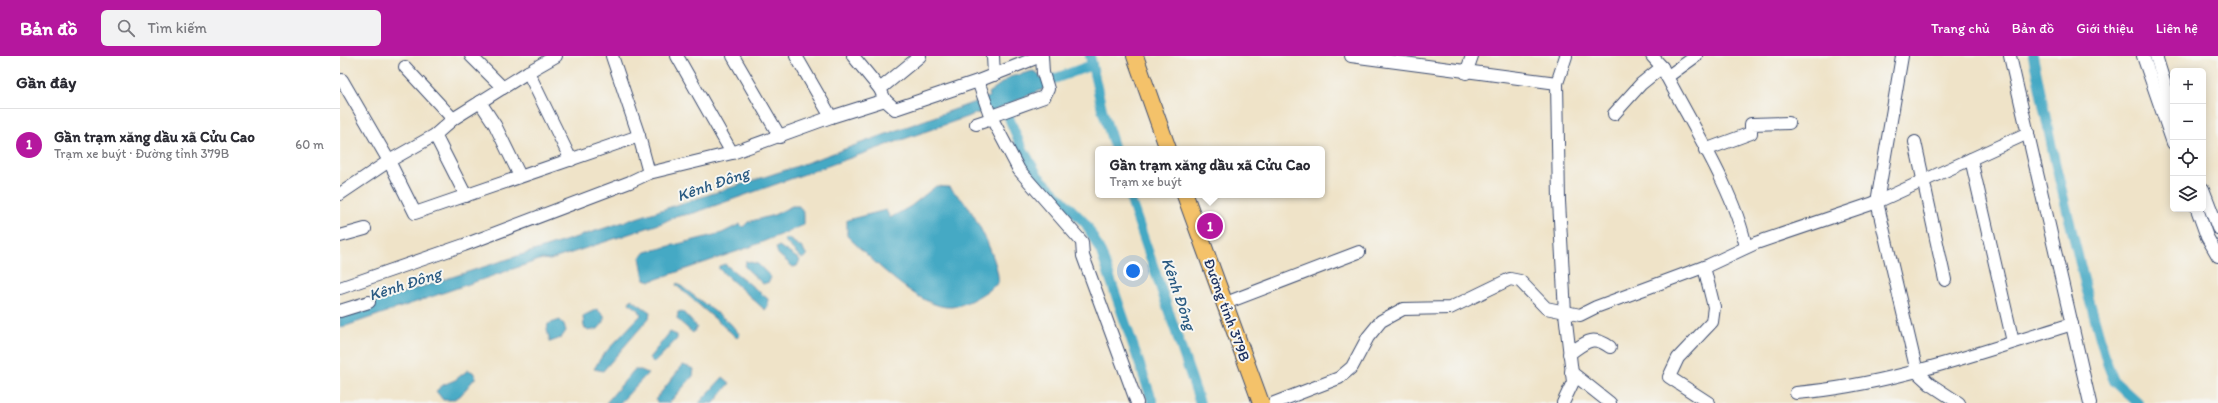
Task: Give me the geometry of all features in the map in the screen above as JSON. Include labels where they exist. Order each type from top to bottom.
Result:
[{"type":"main road","points":[[1135,56],[1167,146]]},
{"type":"main road","name":"Đường tỉnh 379B","points":[[1186,198],[1261,403]]},
{"type":"street","points":[[340,193],[389,161],[435,135],[453,119],[556,56]]},
{"type":"street","points":[[612,56],[639,136],[649,173]]},
{"type":"street","points":[[677,56],[732,153]]},
{"type":"street","points":[[733,56],[780,137]]},
{"type":"street","points":[[796,56],[831,117]]},
{"type":"street","points":[[854,56],[880,89],[885,100],[895,109],[978,81],[1042,56],[1043,73],[1048,89],[1044,97],[997,114],[976,124]]},
{"type":"street","points":[[880,89],[920,56]]},
{"type":"street","points":[[993,56],[994,75]]},
{"type":"street","points":[[1356,56],[1466,72],[1557,83]]},
{"type":"street","points":[[1466,72],[1472,56]]},
{"type":"street","points":[[1563,403],[1573,382],[1565,312],[1559,201],[1557,83],[1566,56]]},
{"type":"street","points":[[1652,56],[1664,72],[1705,150],[1742,229],[1746,248]]},
{"type":"street","points":[[1614,114],[1641,84],[1696,56]]},
{"type":"street","points":[[1902,56],[1877,202],[1917,372],[1930,384],[1959,403]]},
{"type":"street","points":[[2010,56],[2090,403]]},
{"type":"street","points":[[2143,56],[2168,108]]},
{"type":"street","points":[[2156,56],[2168,108],[2173,140]]},
{"type":"street","points":[[477,58],[503,88]]},
{"type":"street","points":[[405,67],[453,119]]},
{"type":"street","points":[[528,72],[571,160]]},
{"type":"street","points":[[340,81],[342,80],[389,161],[415,213],[639,136]]},
{"type":"street","points":[[978,81],[990,117],[1019,170],[1082,242],[1083,256],[1137,403]]},
{"type":"street","points":[[340,288],[464,245],[630,182],[649,173],[732,153],[780,137],[831,117],[885,100]]},
{"type":"street","points":[[480,102],[495,125],[520,176]]},
{"type":"street","points":[[1705,150],[1751,133],[1751,124],[1789,123]]},
{"type":"street","points":[[1276,403],[1339,378],[1352,367],[1368,337],[1381,321],[1403,309],[1450,308],[1510,279],[1520,281],[1531,290],[1546,308],[1580,315],[1609,302],[1704,267],[1746,248],[1877,202],[2028,133]]},
{"type":"street","points":[[435,135],[466,196]]},
{"type":"street","points":[[1915,142],[1945,280]]},
{"type":"street","points":[[1970,159],[2013,342]]},
{"type":"street","points":[[2206,197],[2218,228]]},
{"type":"street","points":[[2198,212],[2208,237],[2218,256]]},
{"type":"street","points":[[340,236],[366,229]]},
{"type":"street","points":[[1224,304],[1359,252]]},
{"type":"street","points":[[1704,267],[1714,307],[1712,322],[1678,358],[1669,377],[1709,403]]},
{"type":"street","points":[[340,311],[369,302]]},
{"type":"street","points":[[1796,393],[1833,390],[1917,372],[2072,324]]},
{"type":"street","points":[[1569,354],[1588,342],[1595,340],[1600,340],[1610,347]]},
{"type":"street","points":[[1572,372],[1610,403]]},
{"type":"water","points":[[1033,71],[1039,74],[1046,88],[992,111],[978,113],[694,213],[674,217],[662,223],[550,260],[542,259],[340,328],[340,313],[792,168],[989,97],[988,93],[1010,77]]},
{"type":"water","points":[[936,186],[949,187],[967,205],[987,243],[998,275],[998,283],[988,290],[970,301],[952,307],[939,306],[925,300],[911,291],[882,268],[847,236],[847,220],[886,210],[890,218],[911,206]]},
{"type":"water","points":[[792,206],[799,206],[804,214],[804,225],[750,247],[651,281],[644,279],[640,257],[646,252],[722,233],[740,224],[743,227],[748,222],[774,215]]},
{"type":"water","points":[[787,238],[801,247],[807,255],[805,258],[801,258],[784,240]]},
{"type":"water","points":[[779,246],[800,260],[797,266],[793,267],[778,254],[776,248]]},
{"type":"water","points":[[746,261],[758,264],[771,277],[769,282],[763,284],[745,267]]},
{"type":"water","points":[[725,264],[768,299],[768,306],[765,310],[719,269],[719,266]]},
{"type":"water","points":[[677,283],[730,323],[740,335],[737,338],[676,285]]},
{"type":"water","points":[[631,299],[650,312],[649,318],[603,371],[594,369],[602,356],[641,315],[639,310],[629,303]]},
{"type":"water","points":[[597,309],[604,316],[604,322],[598,329],[588,331],[584,327],[583,316]]},
{"type":"water","points":[[682,311],[697,327],[693,333],[677,319],[678,312]]},
{"type":"water","points":[[560,320],[564,324],[566,331],[561,338],[550,342],[547,330],[548,324]]},
{"type":"water","points":[[670,332],[677,335],[677,339],[654,363],[649,358]]},
{"type":"water","points":[[683,365],[694,369],[693,376],[669,403],[658,403],[655,400]]},
{"type":"water","points":[[468,370],[473,372],[476,377],[460,396],[452,400],[443,400],[436,391],[443,385],[455,380]]},
{"type":"water","points":[[634,370],[641,370],[648,373],[620,403],[606,403]]},
{"type":"water","points":[[723,377],[730,383],[714,403],[699,403]]},
{"type":"waterway","name":"Kênh Đông","points":[[1090,56],[1102,109],[1114,146]]},
{"type":"waterway","points":[[2033,56],[2055,162],[2086,288],[2107,363],[2114,381],[2138,403]]},
{"type":"waterway","name":"Kênh Đông","points":[[1040,84],[1092,65]]},
{"type":"waterway","points":[[1007,113],[1020,144],[1038,176],[1086,224],[1101,252],[1153,403]]},
{"type":"waterway","name":"Kênh Đông","points":[[1130,198],[1200,403]]},
{"type":"place","name":"Gần trạm xăng dầu xã Cửu Cao","points":[[1210,226]]}]
